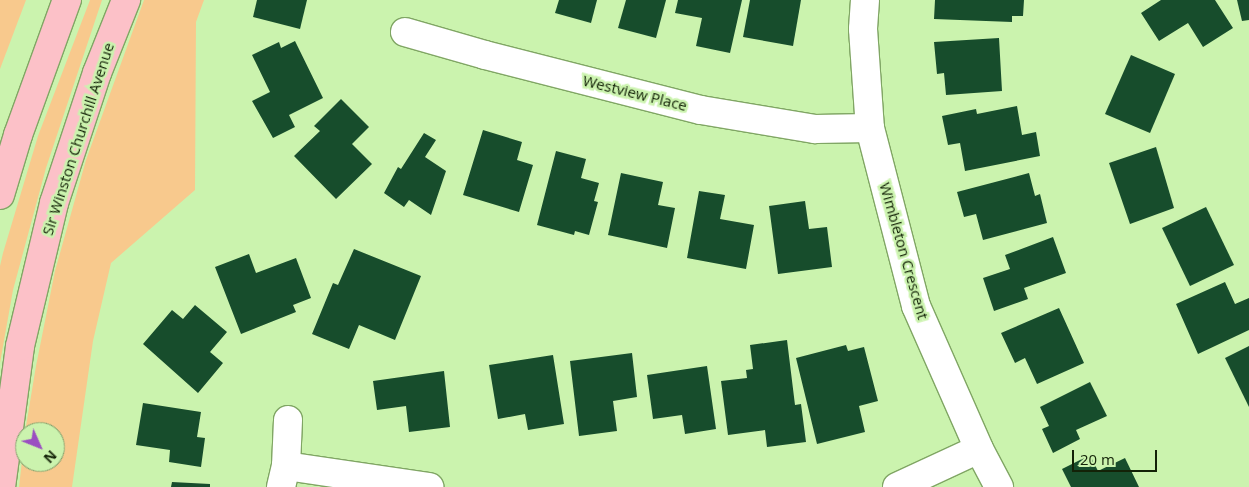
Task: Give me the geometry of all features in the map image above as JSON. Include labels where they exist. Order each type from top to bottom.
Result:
[{"type":"main road","points":[[0,195],[18,135],[67,0]]},
{"type":"main road","name":"Sir Winston Churchill Avenue","points":[[0,487],[20,346],[54,203],[97,73],[126,0]]},
{"type":"street","name":"Wimbleton Crescent","points":[[864,0],[863,28],[870,128],[916,306],[979,449],[999,487]]},
{"type":"street","name":"Westview Place","points":[[405,32],[485,55],[701,110],[815,129],[870,128]]},
{"type":"street","points":[[288,420],[283,477],[430,487]]},
{"type":"street","points":[[897,487],[979,449]]},
{"type":"shaded area","points":[[0,0],[26,0],[0,69]]},
{"type":"shaded area","points":[[90,0],[102,0],[46,168],[13,290],[0,363],[0,266],[3,253],[38,136]]},
{"type":"shaded area","points":[[144,0],[204,0],[196,22],[195,190],[111,263],[93,341],[72,487],[19,487],[21,472],[65,472],[65,422],[27,422],[55,271],[86,160]]},
{"type":"building","points":[[257,0],[307,0],[300,29],[253,17]]},
{"type":"building","points":[[559,0],[597,0],[591,23],[555,13]]},
{"type":"building","points":[[626,0],[666,0],[656,38],[618,28]]},
{"type":"building","points":[[678,0],[742,0],[730,53],[696,46],[702,18],[675,13]]},
{"type":"building","points":[[750,0],[801,0],[793,46],[743,37]]},
{"type":"building","points":[[935,0],[1024,0],[1023,16],[1012,16],[1012,22],[934,19]]},
{"type":"building","points":[[1161,0],[1215,0],[1233,28],[1203,47],[1188,23],[1159,41],[1141,13]]},
{"type":"building","points":[[1237,0],[1249,0],[1249,20],[1242,21]]},
{"type":"building","points":[[999,38],[1002,91],[946,95],[944,73],[937,74],[934,42]]},
{"type":"building","points":[[295,41],[323,98],[289,115],[295,127],[273,138],[252,101],[270,92],[252,55],[279,42],[281,48]]},
{"type":"building","points":[[1131,55],[1175,74],[1150,133],[1105,114]]},
{"type":"building","points":[[341,99],[369,127],[352,144],[372,164],[336,199],[294,156],[320,131],[314,126]]},
{"type":"building","points":[[1017,106],[1022,135],[1036,132],[1040,156],[965,171],[960,143],[948,145],[942,116],[976,109],[977,114]]},
{"type":"building","points":[[483,130],[522,142],[517,160],[533,165],[519,212],[463,195]]},
{"type":"building","points":[[424,133],[436,140],[425,157],[446,171],[431,215],[409,200],[404,207],[384,193],[398,167],[401,169]]},
{"type":"building","points":[[1156,147],[1174,208],[1130,224],[1109,163]]},
{"type":"building","points":[[556,151],[586,159],[581,178],[599,183],[594,201],[598,202],[589,235],[575,231],[574,235],[537,225]]},
{"type":"building","points":[[621,173],[663,182],[658,205],[675,208],[667,248],[608,235]]},
{"type":"building","points":[[1029,173],[1035,196],[1040,194],[1047,223],[983,240],[976,214],[964,217],[957,192]]},
{"type":"building","points":[[699,191],[725,195],[720,219],[754,225],[746,269],[687,258]]},
{"type":"building","points":[[805,201],[809,229],[827,227],[832,267],[778,274],[769,206]]},
{"type":"building","points":[[1206,207],[1234,265],[1190,286],[1162,228]]},
{"type":"building","points":[[1053,237],[1066,273],[1024,288],[1028,299],[994,311],[983,278],[1010,269],[1005,255]]},
{"type":"building","points":[[354,249],[421,276],[395,340],[359,325],[349,349],[312,334],[333,283],[338,285]]},
{"type":"building","points":[[249,254],[256,273],[296,258],[311,298],[293,305],[296,312],[241,334],[215,267]]},
{"type":"building","points":[[1225,282],[1235,304],[1249,298],[1249,330],[1198,354],[1176,304]]},
{"type":"building","points":[[195,305],[227,332],[210,352],[223,363],[198,393],[143,344],[172,310],[183,319]]},
{"type":"building","points":[[1059,308],[1084,363],[1037,384],[1025,358],[1015,363],[1001,333]]},
{"type":"building","points":[[787,340],[795,405],[801,404],[806,442],[767,447],[765,430],[728,435],[721,381],[747,378],[746,370],[753,369],[750,345]]},
{"type":"building","points":[[846,345],[848,351],[864,347],[878,401],[859,406],[865,432],[817,444],[796,358]]},
{"type":"building","points":[[1249,346],[1249,407],[1225,358]]},
{"type":"building","points":[[632,353],[637,397],[613,401],[617,431],[579,436],[570,361]]},
{"type":"building","points":[[553,355],[564,424],[528,430],[525,414],[498,419],[489,365]]},
{"type":"building","points":[[707,366],[716,429],[685,434],[682,415],[653,419],[647,375]]},
{"type":"building","points":[[444,371],[450,427],[409,432],[406,406],[377,410],[373,381]]},
{"type":"building","points":[[1090,382],[1107,416],[1076,430],[1080,439],[1053,453],[1042,429],[1049,426],[1040,407]]},
{"type":"building","points":[[143,403],[201,412],[197,437],[205,438],[201,467],[169,462],[170,450],[136,445]]},
{"type":"building","points":[[1090,455],[1098,471],[1125,458],[1139,487],[1071,487],[1062,469]]},
{"type":"building","points":[[172,482],[210,484],[210,487],[171,487]]}]
